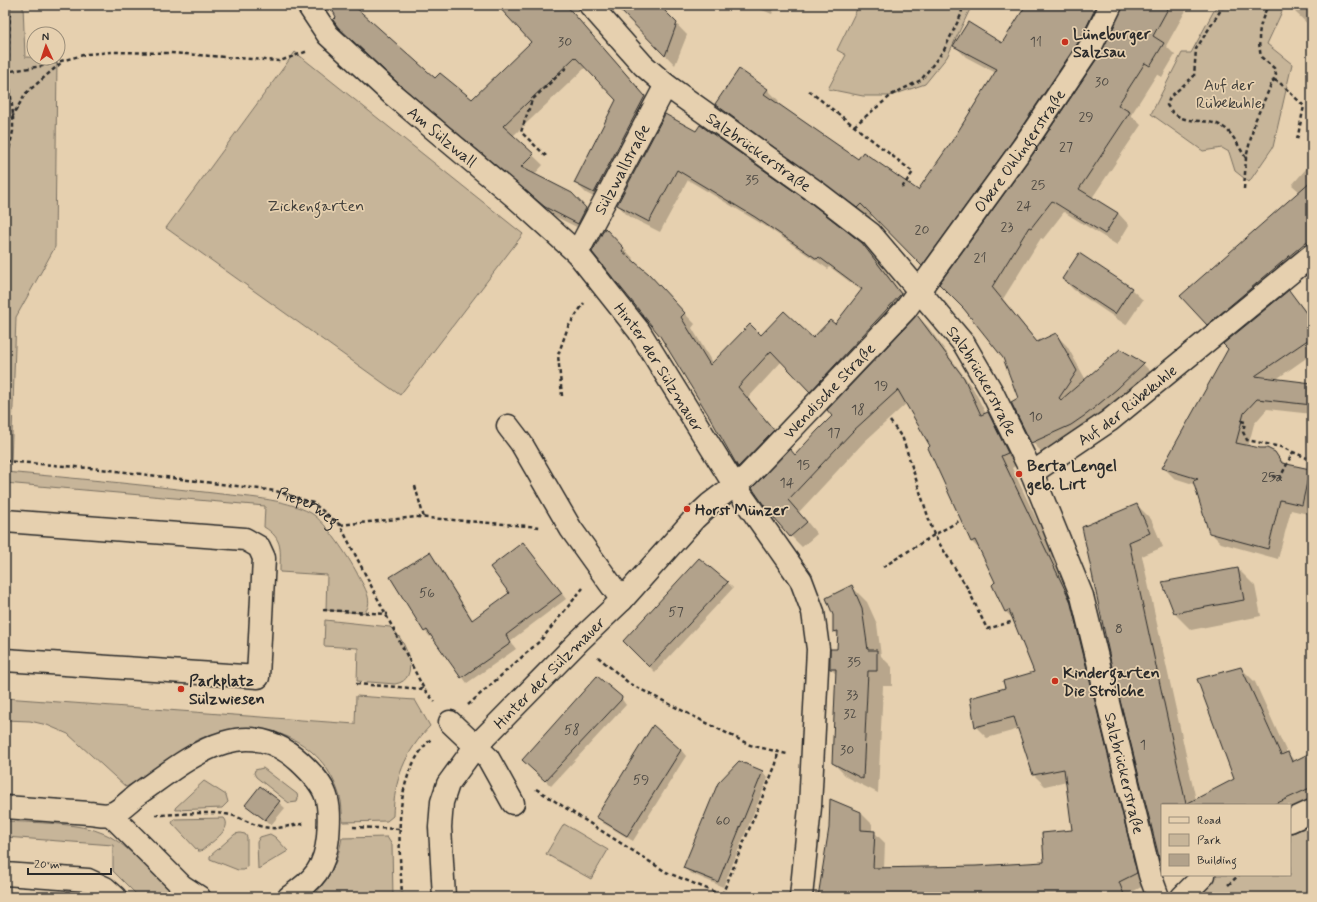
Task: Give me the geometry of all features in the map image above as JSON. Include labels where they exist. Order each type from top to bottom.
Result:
[{"type":"street","name":"Salzbrückerstraße","points":[[590,5],[643,65],[666,85],[871,234],[964,344],[992,392],[1032,473],[1082,596],[1150,875],[1158,897]]},
{"type":"street","name":"Obere Ohlingerstraße","points":[[919,291],[1036,128],[1092,44],[1111,5]]},
{"type":"street","name":"Am Sülzwall","points":[[310,10],[328,35],[392,94],[515,197],[577,253]]},
{"type":"street","name":"Sülzwallstraße","points":[[577,253],[666,85]]},
{"type":"street","name":"Hinter der Sülzmauer","points":[[577,253],[638,331],[735,486],[801,580],[814,612],[818,649],[811,760],[810,807],[801,897]]},
{"type":"street","name":"Auf der Rübekuhle","points":[[1032,473],[1109,421],[1312,255]]},
{"type":"street","name":"Wendische Straße","points":[[735,486],[747,476],[905,310],[919,291]]},
{"type":"street","points":[[508,426],[521,443],[571,529],[622,600]]},
{"type":"street","name":"Hinter der Sülzmauer","points":[[444,897],[440,827],[442,802],[448,784],[475,747],[579,641],[622,600],[695,518],[710,504],[735,486]]},
{"type":"street","points":[[5,521],[245,539],[259,547],[264,558],[258,677],[5,660]]},
{"type":"street","points":[[450,722],[488,758],[513,803]]},
{"type":"street","points":[[5,807],[110,814],[192,756],[216,744],[237,740],[261,740],[278,745],[313,774],[326,792],[329,812],[327,852],[321,868],[309,883],[289,897]]},
{"type":"street","points":[[1291,821],[1312,811]]},
{"type":"street","points":[[110,814],[182,886],[199,897]]},
{"type":"street","points":[[5,874],[88,880],[105,888],[115,897]]},
{"type":"street","points":[[1182,897],[1203,876]]},
{"type":"path","points":[[5,169],[13,132],[13,114],[7,72],[10,5]]},
{"type":"path","points":[[854,126],[893,94],[921,80],[944,50],[961,15],[963,5]]},
{"type":"path","points":[[1224,5],[1196,50],[1194,76],[1170,97],[1167,105],[1172,113],[1183,119],[1207,122],[1225,129],[1246,158]]},
{"type":"path","points":[[1244,189],[1246,158],[1255,121],[1276,74],[1274,68],[1260,57],[1257,38],[1262,19],[1268,5]]},
{"type":"path","points":[[66,60],[87,54],[112,52],[170,53],[280,61],[306,54],[328,35]]},
{"type":"path","points":[[7,72],[38,66]]},
{"type":"path","points":[[5,130],[25,94],[57,66]]},
{"type":"path","points":[[546,156],[521,132],[532,100],[568,66]]},
{"type":"path","points":[[1274,80],[1279,82],[1304,106],[1297,140]]},
{"type":"path","points":[[809,91],[913,172],[901,189]]},
{"type":"path","points":[[562,396],[558,355],[568,327],[599,281]]},
{"type":"path","points":[[890,421],[903,439],[934,535],[968,589],[986,629],[1014,622]]},
{"type":"path","points":[[1242,421],[1245,422],[1243,432],[1247,440],[1282,447],[1307,458]]},
{"type":"path","points":[[1255,447],[1256,443]]},
{"type":"path","points":[[1272,476],[1280,478],[1293,452]]},
{"type":"path","name":"Pieperweg","points":[[5,461],[102,468],[276,491],[313,503],[340,525],[416,517],[571,529]]},
{"type":"path","points":[[415,486],[424,518]]},
{"type":"path","points":[[883,567],[961,520]]},
{"type":"path","points":[[340,525],[388,614],[424,688],[450,722]]},
{"type":"path","points":[[402,897],[400,829],[402,798],[410,766],[428,742],[541,640],[599,568]]},
{"type":"path","points":[[323,610],[388,614]]},
{"type":"path","points":[[579,641],[630,684],[750,745],[811,760]]},
{"type":"path","points":[[356,684],[424,688]]},
{"type":"path","points":[[534,788],[666,872],[723,896],[776,764],[778,752]]},
{"type":"path","points":[[154,815],[225,814],[241,818],[257,827],[274,829],[294,824],[400,829]]},
{"type":"green space","points":[[5,5],[23,5],[26,66],[57,66],[55,247],[16,317],[11,462],[5,461]]},
{"type":"green space","points":[[859,5],[972,5],[947,57],[925,84],[890,96],[863,96],[828,89],[846,55],[837,50]]},
{"type":"green space","name":"Auf der Rübekuhle","points":[[1217,5],[1285,5],[1267,44],[1292,64],[1273,147],[1249,182],[1235,171],[1229,152],[1222,148],[1203,151],[1151,114],[1182,53],[1191,53]]},
{"type":"green space","name":"Zickengarten","points":[[295,52],[523,234],[400,395],[166,228]]},
{"type":"green space","points":[[5,472],[251,497],[276,501],[300,508],[311,513],[317,518],[330,532],[343,550],[367,592],[369,602],[368,607],[365,612],[361,613],[326,610],[327,575],[280,572],[280,546],[275,536],[264,527],[265,506],[5,483]]},
{"type":"green space","points":[[325,620],[390,627],[396,632],[406,648],[410,667],[408,675],[403,681],[395,684],[357,681],[358,648],[324,646]]},
{"type":"green space","points":[[356,696],[415,700],[430,726],[414,746],[402,767],[396,790],[393,816],[387,821],[343,822],[341,801],[332,778],[320,760],[304,745],[285,736],[264,730],[242,729],[219,732],[194,741],[146,776],[126,787],[68,734],[47,725],[30,721],[5,720],[5,698],[355,724]]},
{"type":"green space","points":[[263,768],[297,794],[297,802],[289,803],[256,777],[254,773],[255,770]]},
{"type":"green space","points":[[204,781],[226,795],[228,802],[222,808],[176,810],[175,808]]},
{"type":"green space","points":[[224,818],[226,827],[219,836],[201,851],[198,851],[172,823],[174,819]]},
{"type":"green space","points":[[5,821],[70,825],[105,834],[133,854],[176,897],[139,897],[113,871],[113,845],[5,837]]},
{"type":"green space","points":[[564,824],[608,850],[591,879],[546,854]]},
{"type":"green space","points":[[1312,825],[1312,897],[1191,897],[1214,876],[1291,876],[1291,834]]},
{"type":"green space","points":[[235,834],[245,834],[247,837],[247,866],[244,870],[238,870],[210,859],[210,856]]},
{"type":"green space","points":[[270,834],[275,837],[288,851],[258,869],[257,842],[260,837]]},
{"type":"green space","points":[[387,837],[392,845],[393,897],[313,897],[335,864],[342,838]]},
{"type":"building","points":[[330,5],[353,5],[435,78],[440,73],[472,99],[531,42],[497,5],[566,5],[645,96],[594,193],[574,183],[616,100],[575,57],[503,126],[534,154],[521,167],[572,193],[586,208],[578,224],[545,207],[400,85],[338,27],[333,20],[336,17]]},
{"type":"building","points":[[615,5],[659,5],[677,23],[665,56]]},
{"type":"building","points":[[1026,5],[1097,5],[1081,38],[1013,140],[922,266],[861,204],[857,208],[715,104],[739,69],[768,89],[764,94],[858,159],[863,152],[918,190],[952,141],[997,69],[953,46],[968,22],[1002,43]]},
{"type":"building","points":[[1123,5],[1170,5],[1153,36],[1164,43],[1150,66],[1145,63],[1118,105],[1130,112],[1079,189],[1118,213],[1105,234],[1052,201],[1031,228],[1029,227],[992,287],[1037,342],[1056,333],[1077,371],[1059,398],[1061,400],[1120,349],[1144,363],[1117,389],[1087,414],[1071,425],[1031,443],[1011,402],[1018,398],[1003,358],[964,309],[939,284],[1033,154],[1102,51]]},
{"type":"building","points":[[665,114],[696,131],[700,125],[812,204],[862,243],[901,294],[810,392],[771,351],[738,387],[774,430],[738,467],[660,336],[592,252],[605,228],[624,248],[622,251],[649,274],[685,313],[681,317],[710,365],[750,324],[761,335],[784,311],[813,338],[830,320],[835,324],[862,289],[819,257],[817,259],[755,217],[677,170],[649,222],[617,205]]},
{"type":"building","points":[[1312,180],[1312,237],[1207,325],[1180,296]]},
{"type":"building","points":[[1079,253],[1132,288],[1115,314],[1062,279]]},
{"type":"building","points":[[1289,290],[1312,321],[1312,337],[1255,376],[1312,383],[1312,405],[1257,399],[1244,413],[1236,443],[1267,448],[1275,452],[1282,463],[1310,469],[1302,505],[1280,500],[1268,549],[1209,533],[1193,481],[1198,479],[1162,468],[1228,349],[1223,344]]},
{"type":"building","points":[[917,315],[964,378],[981,415],[988,412],[1008,453],[1001,456],[1070,600],[1137,873],[1119,882],[1125,897],[818,897],[829,828],[830,799],[861,812],[861,830],[875,831],[873,868],[976,866],[1044,862],[1042,833],[1072,830],[1064,769],[1033,775],[1014,717],[975,727],[970,698],[1005,688],[1003,681],[1034,672],[1009,610],[1005,612],[992,585],[995,582],[975,540],[971,542],[928,448],[930,446],[898,390],[853,431],[788,500],[807,522],[790,537],[768,511],[752,488],[790,449],[795,455],[832,416],[827,410]]},
{"type":"building","points":[[1137,504],[1150,533],[1129,542],[1186,804],[1161,804],[1160,861],[1113,672],[1082,527]]},
{"type":"building","points":[[523,542],[562,593],[506,635],[511,643],[461,678],[427,630],[424,632],[390,577],[430,552],[472,620],[509,593],[490,567]]},
{"type":"building","points":[[699,558],[728,582],[649,667],[623,641]]},
{"type":"building","points":[[1238,568],[1244,600],[1174,613],[1162,582]]},
{"type":"building","points":[[852,585],[862,608],[868,650],[877,650],[877,671],[868,671],[863,779],[832,763],[836,669],[830,669],[830,649],[837,649],[838,631],[833,632],[833,615],[826,598]]},
{"type":"building","points":[[1241,667],[1281,755],[1288,752],[1292,762],[1312,752],[1312,787],[1275,804],[1186,804],[1234,779],[1197,679]]},
{"type":"building","points":[[597,676],[622,697],[621,700],[545,781],[522,760]]},
{"type":"building","points":[[653,725],[681,750],[627,836],[596,817]]},
{"type":"building","points":[[739,761],[763,771],[718,882],[683,868],[718,783]]},
{"type":"building","points":[[260,786],[280,801],[265,820],[245,805]]},
{"type":"place","name":"Lüneburger Salzsau","points":[[1065,42]]},
{"type":"place","name":"Berta Lengel geb. Lirt","points":[[1019,474]]},
{"type":"place","name":"Horst Münzer","points":[[687,509]]},
{"type":"place","name":"Kindergarten Die Strolche","points":[[1055,681]]},
{"type":"place","name":"Parkplatz Sülzwiesen","points":[[181,689]]}]
